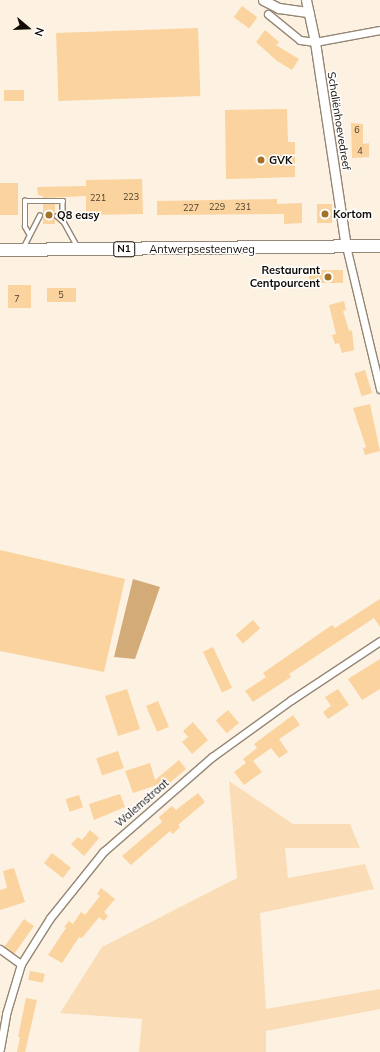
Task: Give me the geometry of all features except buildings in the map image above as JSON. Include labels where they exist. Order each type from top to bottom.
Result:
[{"type":"main road","name":"Antwerpsesteenweg","points":[[0,250],[380,246]]},
{"type":"street","points":[[263,0],[279,8],[309,12]]},
{"type":"street","name":"Schaliënhoevedreef","points":[[306,0],[315,42],[346,246]]},
{"type":"street","points":[[268,14],[300,40],[315,42],[380,30]]},
{"type":"street","points":[[346,246],[380,389]]},
{"type":"street","name":"Walemstraat","points":[[0,1049],[6,1014],[21,964],[50,918],[108,848],[212,757],[291,700],[380,641]]},
{"type":"street","points":[[0,949],[21,964]]},
{"type":"lane","points":[[29,234],[25,227],[25,201],[63,202],[63,221]]},
{"type":"lane","points":[[23,250],[29,234],[40,216]]},
{"type":"lane","points":[[57,216],[63,221],[79,250]]},
{"type":"shaded area","points":[[133,579],[160,587],[135,659],[114,657]]},
{"type":"shaded area","points":[[229,781],[293,824],[350,824],[360,848],[285,848],[288,878],[365,864],[374,889],[260,913],[266,1009],[380,989],[380,1009],[266,1031],[266,1052],[139,1052],[142,1019],[60,1013],[102,947],[237,878]]},
{"type":"place","name":"GVK","points":[[261,160]]},
{"type":"place","name":"Kortom","points":[[325,214]]},
{"type":"place","name":"Q8 easy","points":[[49,215]]},
{"type":"place","name":"Restaurant Centpourcent","points":[[328,277]]}]
